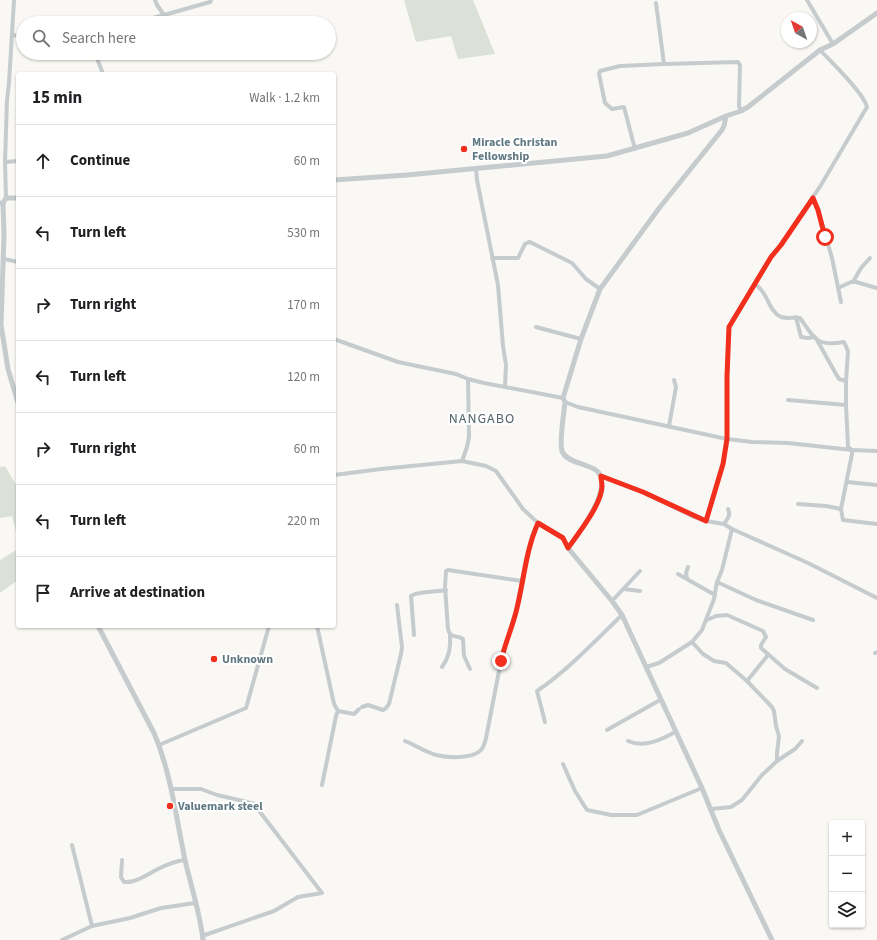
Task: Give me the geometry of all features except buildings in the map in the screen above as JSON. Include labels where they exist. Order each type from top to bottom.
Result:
[{"type":"street","points":[[14,0],[9,83],[6,100],[3,201],[4,259],[1,285],[1,325],[3,355],[16,396]]},
{"type":"street","points":[[155,0],[165,16]]},
{"type":"street","points":[[169,16],[210,2],[211,0]]},
{"type":"street","points":[[807,0],[834,44]]},
{"type":"street","points":[[656,3],[664,64]]},
{"type":"street","points":[[336,180],[476,169],[607,156],[688,133],[741,111],[784,80],[820,50],[834,44],[877,13]]},
{"type":"street","points":[[12,35],[16,35]]},
{"type":"street","points":[[706,521],[723,464],[727,439],[729,327],[756,285],[771,257],[813,198],[850,138],[867,107],[866,101],[849,80],[820,50]]},
{"type":"street","points":[[98,60],[102,72]]},
{"type":"street","points":[[635,149],[624,107],[612,109],[605,103],[599,74],[600,71],[620,66],[738,62],[740,65],[739,106],[741,111]]},
{"type":"street","points":[[568,548],[584,527],[598,499],[602,486],[601,476],[598,471],[567,458],[563,454],[562,450],[561,439],[564,400],[581,339],[600,289],[660,207],[722,130],[726,116]]},
{"type":"street","points":[[5,162],[16,161]]},
{"type":"street","points":[[476,169],[498,284],[506,365],[505,386]]},
{"type":"street","points":[[3,201],[16,198]]},
{"type":"street","points":[[813,198],[832,258],[841,302]]},
{"type":"street","points":[[492,258],[518,258],[525,244],[529,242],[572,263],[591,284],[600,289]]},
{"type":"street","points":[[853,282],[860,268],[870,258]]},
{"type":"street","points":[[4,259],[16,262]]},
{"type":"street","points":[[838,288],[853,282],[877,288]]},
{"type":"street","points":[[756,285],[759,287],[770,306],[780,316],[786,318],[800,318],[815,337],[839,379],[846,381]]},
{"type":"street","points":[[796,317],[801,337],[815,337],[823,343],[834,344],[844,342],[848,351],[846,405],[848,447],[852,450],[852,454],[841,509],[843,520],[877,524]]},
{"type":"street","points":[[536,327],[581,339]]},
{"type":"street","points":[[336,340],[398,362],[456,374],[468,379],[564,400],[578,407],[727,439],[877,451]]},
{"type":"street","points":[[462,461],[469,437],[468,379]]},
{"type":"street","points":[[669,426],[676,387],[674,380]]},
{"type":"street","points":[[788,400],[846,405]]},
{"type":"street","points":[[336,475],[462,461],[486,466],[493,469],[523,509],[538,523],[563,538],[568,548],[622,615],[702,788],[719,830],[772,940]]},
{"type":"street","points":[[601,476],[643,492],[706,521],[724,524],[808,563],[877,598]]},
{"type":"street","points":[[847,482],[877,484]]},
{"type":"street","points":[[798,504],[826,506],[841,509]]},
{"type":"street","points":[[724,524],[730,513],[728,509]]},
{"type":"street","points":[[405,742],[437,755],[470,756],[481,750],[486,738],[501,661],[517,607],[532,536],[538,523]]},
{"type":"street","points":[[646,667],[660,663],[692,642],[702,630],[716,596],[717,582],[722,570],[732,529]]},
{"type":"street","points":[[688,567],[686,572],[688,579]]},
{"type":"street","points":[[442,667],[449,652],[450,634],[448,628],[446,571],[448,570],[522,581]]},
{"type":"street","points":[[612,601],[640,571]]},
{"type":"street","points":[[678,574],[716,596]]},
{"type":"street","points":[[717,582],[756,600],[813,620]]},
{"type":"street","points":[[624,589],[640,591]]},
{"type":"street","points":[[414,634],[411,596],[414,593],[446,590]]},
{"type":"street","points":[[317,628],[334,704],[338,710],[354,714],[360,708],[368,705],[383,710],[388,706],[402,647],[397,605]]},
{"type":"street","points":[[545,722],[537,691],[566,668],[622,615]]},
{"type":"street","points":[[707,620],[716,616],[727,616],[763,631],[766,637],[761,647],[768,655],[785,669],[818,688]]},
{"type":"street","points":[[99,628],[151,726],[159,745],[172,788],[185,860],[203,938],[274,911],[298,897],[322,893],[260,812],[256,804],[200,790],[172,788]]},
{"type":"street","points":[[159,745],[246,708],[268,628]]},
{"type":"street","points":[[450,634],[463,639],[464,656],[470,669]]},
{"type":"street","points":[[692,642],[704,654],[714,661],[726,663],[772,707],[779,736],[777,753],[778,761]]},
{"type":"street","points":[[746,681],[768,655]]},
{"type":"street","points":[[606,730],[660,700]]},
{"type":"street","points":[[322,785],[338,710]]},
{"type":"street","points":[[628,741],[635,744],[647,743],[668,737],[675,732]]},
{"type":"street","points":[[711,809],[731,807],[742,800],[762,775],[795,749],[802,741]]},
{"type":"street","points":[[562,764],[575,791],[587,810],[611,815],[637,815],[702,788]]},
{"type":"street","points":[[72,845],[92,926]]},
{"type":"street","points":[[122,860],[121,877],[124,882],[128,882],[134,881],[160,868],[185,860]]},
{"type":"street","points":[[62,940],[92,926],[130,918],[161,908],[195,903]]},
{"type":"shaded area","points":[[404,0],[473,0],[495,54],[458,59],[451,36],[416,42]]},
{"type":"shaded area","points":[[5,466],[16,485],[16,532],[12,516],[0,518],[0,467]]},
{"type":"shaded area","points":[[16,550],[16,581],[0,593],[0,560]]},
{"type":"place","name":"Miracle Christan Fellowship","points":[[464,149]]},
{"type":"place","name":"Unknown","points":[[214,659]]},
{"type":"place","name":"Valuemark steel","points":[[170,806]]},
{"type":"district","name":"NANGABO","points":[[482,418]]},
{"type":"route","points":[[501,661],[517,607],[532,536],[538,523],[563,538],[568,548],[584,527],[598,499],[602,486],[601,476],[643,492],[692,516],[706,521],[723,464],[727,439],[726,425],[729,327],[756,285],[771,257],[813,198],[818,210],[825,237]]}]
